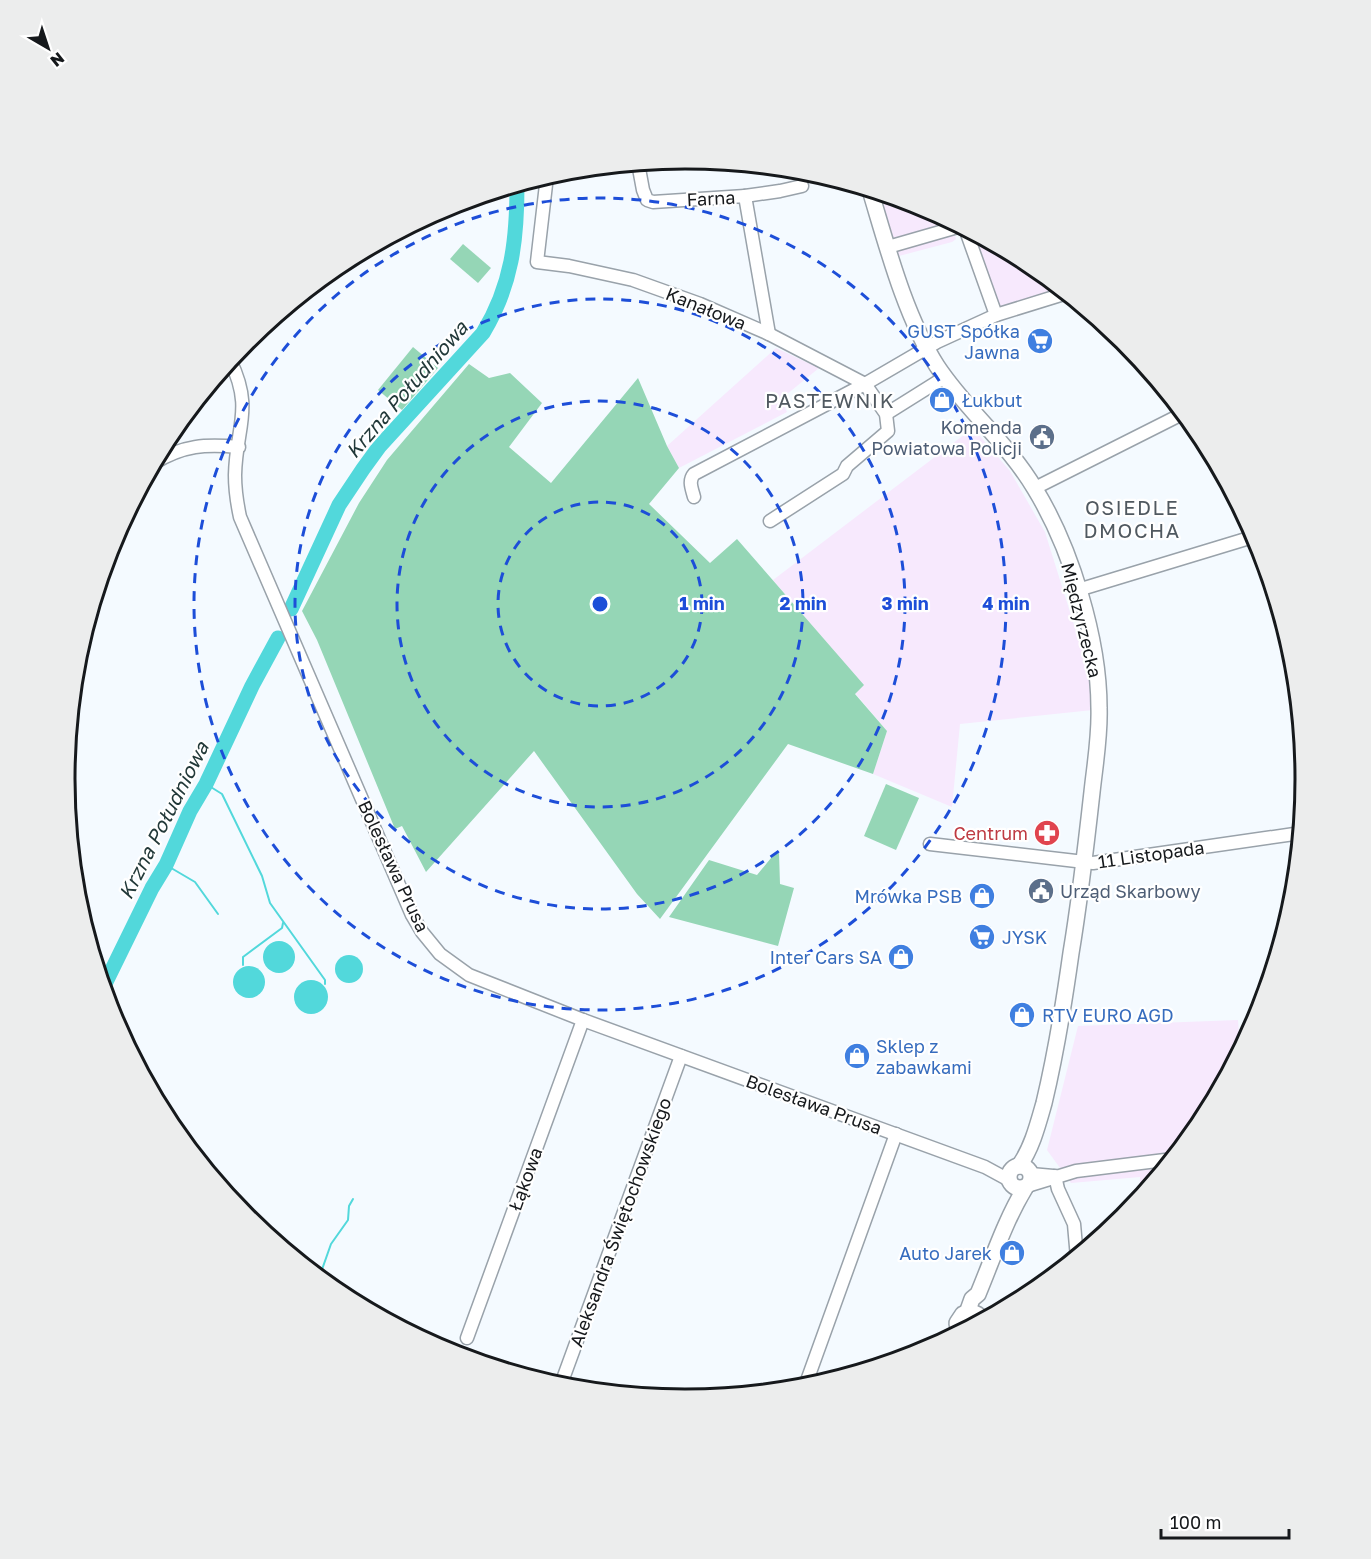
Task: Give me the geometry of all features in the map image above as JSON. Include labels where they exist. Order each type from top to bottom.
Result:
[{"type":"main road","name":"Międzyrzecka","points":[[873,198],[913,318],[926,348],[945,377],[1004,444],[1035,488],[1062,542],[1078,590],[1094,654],[1100,708],[1084,862],[1058,1040],[1034,1136],[1006,1222],[978,1294],[972,1299],[976,1316],[958,1320],[957,1326]]},
{"type":"street","name":"Farna","points":[[639,171],[647,200],[653,202],[744,196],[769,334]]},
{"type":"street","name":"Kanałowa","points":[[547,185],[537,262],[580,268],[633,280],[700,304],[769,334],[865,384]]},
{"type":"street","points":[[744,196],[802,186]]},
{"type":"street","points":[[888,247],[952,230]]},
{"type":"street","points":[[967,238],[996,315]]},
{"type":"street","points":[[694,497],[691,486],[694,474],[865,384],[926,348],[996,315],[1058,296]]},
{"type":"street","name":"Bolesława Prusa","points":[[234,369],[243,397],[243,417],[235,473],[240,517],[400,888],[422,932],[440,954],[470,975],[583,1020],[985,1167],[1020,1177]]},
{"type":"street","points":[[886,414],[945,377]]},
{"type":"street","points":[[770,521],[843,474],[847,466],[888,431],[886,414],[865,384]]},
{"type":"street","points":[[1035,488],[1176,417]]},
{"type":"street","points":[[168,457],[198,445],[239,447]]},
{"type":"street","points":[[1078,590],[1247,539]]},
{"type":"street","name":"11 Listopada","points":[[930,844],[1099,862],[1293,834]]},
{"type":"street","name":"Łąkowa","points":[[468,1338],[583,1020]]},
{"type":"street","name":"Aleksandra Świętochowskiego","points":[[564,1377],[681,1056]]},
{"type":"street","points":[[808,1377],[896,1134]]},
{"type":"street","points":[[1020,1177],[1054,1176],[1162,1160]]},
{"type":"street","points":[[1054,1176],[1074,1224],[1076,1248]]},
{"type":"shaded area","points":[[882,201],[954,231],[956,239],[952,242],[899,256]]},
{"type":"shaded area","points":[[977,243],[1025,272],[1055,294],[1001,310]]},
{"type":"shaded area","points":[[776,348],[819,368],[781,399],[787,412],[679,468],[667,446]]},
{"type":"shaded area","points":[[973,428],[1010,471],[1045,532],[1089,673],[1093,710],[960,724],[952,807],[873,774],[887,731],[855,693],[863,685],[773,580]]},
{"type":"shaded area","points":[[1238,1020],[1240,1034],[1214,1085],[1170,1151],[1140,1187],[1140,1177],[1071,1183],[1047,1150],[1078,1026]]},
{"type":"green space","points":[[463,244],[491,268],[478,283],[450,259]]},
{"type":"green space","points":[[413,347],[438,368],[402,410],[378,390]]},
{"type":"green space","points":[[469,364],[489,378],[510,373],[542,403],[509,447],[551,483],[638,378],[679,468],[649,504],[710,563],[737,539],[864,685],[855,694],[887,731],[873,774],[788,744],[660,919],[637,894],[534,751],[426,872],[402,826],[395,829],[317,640],[302,611],[359,503],[387,460]]},
{"type":"green space","points":[[886,784],[919,798],[896,850],[864,836]]},
{"type":"green space","points":[[776,852],[779,853],[780,884],[794,888],[778,946],[669,917],[709,860],[757,875]]},
{"type":"water","points":[[279,941],[290,946],[295,957],[290,968],[279,973],[268,968],[263,957],[268,946]]},
{"type":"water","points":[[349,955],[359,959],[363,969],[359,979],[349,983],[339,979],[335,969],[339,959]]},
{"type":"water","points":[[249,966],[260,971],[265,982],[260,993],[249,998],[238,993],[233,982],[238,971]]},
{"type":"water","points":[[311,980],[323,985],[328,997],[323,1009],[311,1014],[299,1009],[294,997],[299,985]]},
{"type":"waterway","name":"Krzna Południowa","points":[[291,609],[339,505],[363,469],[379,447],[483,333],[493,315],[507,280],[511,262],[516,225],[517,193]]},
{"type":"waterway","name":"Krzna Południowa","points":[[108,978],[278,638]]},
{"type":"waterway","points":[[206,784],[222,794],[262,876],[270,903],[325,980],[325,984]]},
{"type":"waterway","points":[[166,865],[195,882],[218,914]]},
{"type":"waterway","points":[[243,965],[243,957],[282,928],[283,923]]},
{"type":"waterway","points":[[322,1270],[331,1244],[348,1220],[349,1206],[353,1199]]},
{"type":"place","name":"GUST Spółka Jawna","points":[[1040,341]]},
{"type":"place","name":"Łukbut","points":[[942,400]]},
{"type":"place","name":"Komenda Powiatowa Policji","points":[[1042,437]]},
{"type":"place","name":"Centrum","points":[[1047,833]]},
{"type":"place","name":"Urząd Skarbowy","points":[[1041,891]]},
{"type":"place","name":"Mrówka PSB","points":[[982,896]]},
{"type":"place","name":"JYSK","points":[[982,937]]},
{"type":"place","name":"Inter Cars SA","points":[[901,957]]},
{"type":"place","name":"RTV EURO AGD","points":[[1022,1015]]},
{"type":"place","name":"Sklep z zabawkami","points":[[857,1056]]},
{"type":"place","name":"Auto Jarek","points":[[1012,1253]]},
{"type":"district","name":"PASTEWNIK","points":[[830,400]]},
{"type":"district","name":"OSIEDLE DMOCHA","points":[[1132,518]]}]
